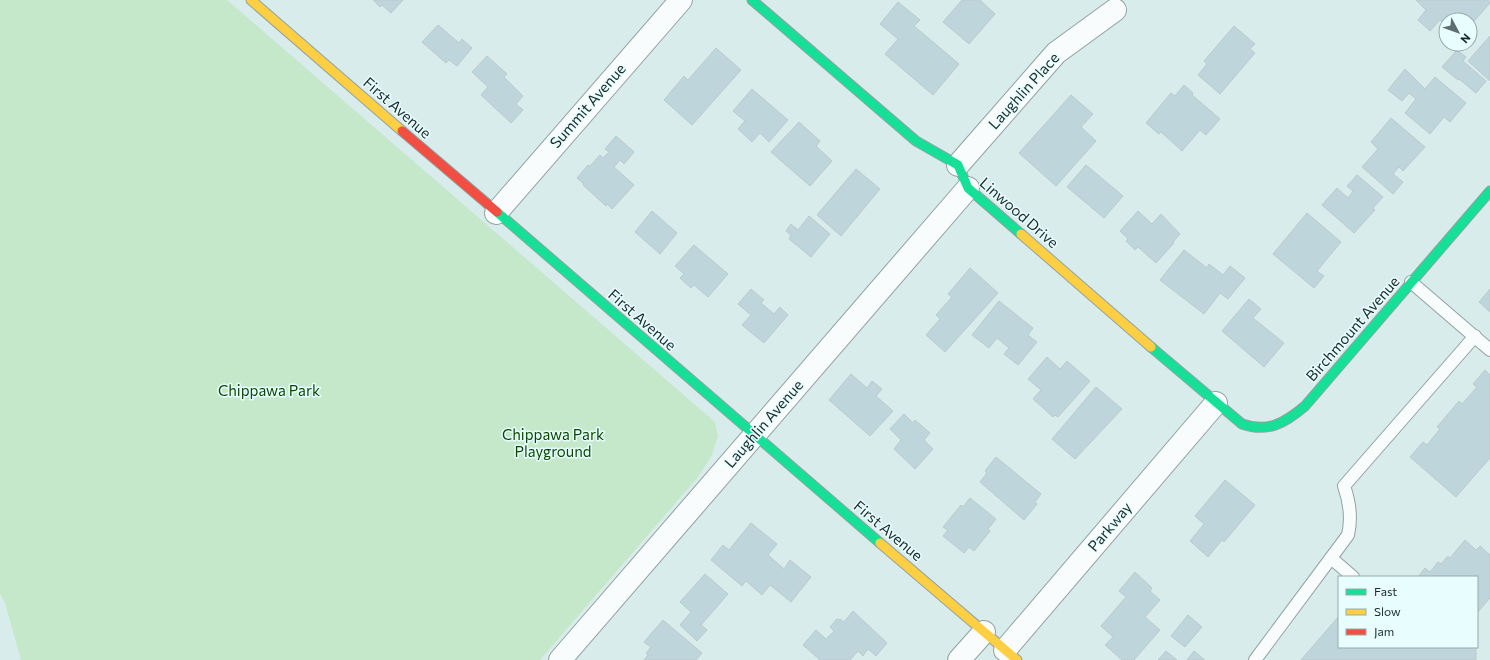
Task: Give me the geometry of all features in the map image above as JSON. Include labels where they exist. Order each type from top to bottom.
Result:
[{"type":"street","name":"First Avenue","points":[[251,0],[1010,656]]},
{"type":"street","name":"Summit Avenue","points":[[496,212],[680,0]]},
{"type":"street","points":[[752,0],[916,141],[958,166]]},
{"type":"street","name":"Laughlin Place","points":[[958,166],[1056,53],[1115,10]]},
{"type":"street","name":"Linwood Drive","points":[[958,166],[968,188],[1216,403]]},
{"type":"street","name":"Laughlin Avenue","points":[[560,660],[968,188]]},
{"type":"street","name":"Birchmount Avenue","points":[[1216,403],[1246,426],[1271,428],[1285,422],[1305,406],[1490,191]]},
{"type":"street","name":"Parkway","points":[[1010,656],[1216,403]]},
{"type":"street","points":[[959,660],[984,632]]},
{"type":"lane","points":[[1411,282],[1490,350]]},
{"type":"lane","points":[[1255,660],[1348,535],[1350,525],[1349,500],[1344,486],[1474,336]]},
{"type":"lane","points":[[1332,558],[1352,576]]},
{"type":"green space","name":"Chippawa Park","points":[[0,0],[227,0],[715,422],[718,436],[712,455],[698,477],[540,660],[21,660],[5,603],[0,593]]},
{"type":"building","points":[[373,0],[403,0],[391,13],[382,5],[380,7]]},
{"type":"building","points":[[962,0],[980,0],[995,14],[969,44],[943,22]]},
{"type":"building","points":[[1416,0],[1488,0],[1490,3],[1478,17],[1478,12],[1438,12],[1438,22],[1430,31],[1418,20],[1426,10]]},
{"type":"building","points":[[898,2],[920,20],[914,26],[959,64],[933,95],[885,54],[898,39],[880,24]]},
{"type":"building","points":[[438,25],[459,43],[462,39],[472,48],[457,66],[449,60],[446,63],[422,42]]},
{"type":"building","points":[[1234,26],[1255,44],[1250,49],[1255,53],[1220,94],[1198,75],[1207,64],[1204,61]]},
{"type":"building","points":[[1490,36],[1490,81],[1468,61],[1476,52],[1478,52],[1478,50]]},
{"type":"building","points":[[716,48],[741,70],[692,125],[664,100],[684,76],[688,80]]},
{"type":"building","points":[[1455,52],[1460,52],[1466,57],[1463,61],[1486,81],[1476,93],[1442,67]]},
{"type":"building","points":[[487,56],[507,74],[504,77],[523,96],[516,104],[523,110],[511,123],[481,95],[488,87],[472,72]]},
{"type":"building","points":[[1405,69],[1425,89],[1435,77],[1466,103],[1450,122],[1444,117],[1430,134],[1405,113],[1416,99],[1409,93],[1402,101],[1388,90]]},
{"type":"building","points":[[1184,85],[1193,93],[1192,95],[1220,119],[1206,135],[1200,130],[1182,151],[1161,132],[1159,134],[1146,123],[1171,93],[1175,96]]},
{"type":"building","points":[[752,89],[788,120],[769,142],[760,133],[752,142],[738,129],[745,121],[733,111]]},
{"type":"building","points":[[1071,95],[1093,114],[1081,127],[1096,141],[1056,186],[1019,153]]},
{"type":"building","points":[[1391,118],[1425,147],[1403,171],[1399,167],[1393,174],[1403,182],[1393,194],[1362,167],[1378,149],[1371,142]]},
{"type":"building","points":[[799,122],[820,141],[816,146],[832,161],[810,186],[771,152]]},
{"type":"building","points":[[616,136],[634,152],[624,164],[620,160],[614,167],[634,185],[612,209],[607,204],[606,206],[577,178],[588,165],[590,166],[600,155],[603,158],[609,152],[605,149]]},
{"type":"building","points":[[1086,165],[1123,196],[1104,218],[1067,187]]},
{"type":"building","points":[[856,169],[880,189],[841,236],[817,215]]},
{"type":"building","points":[[1357,175],[1383,197],[1373,208],[1375,210],[1354,233],[1322,205],[1337,188],[1348,198],[1353,191],[1347,186]]},
{"type":"building","points":[[652,211],[677,233],[660,254],[635,232]]},
{"type":"building","points":[[1138,211],[1152,224],[1161,214],[1180,234],[1156,263],[1138,247],[1135,250],[1126,241],[1128,239],[1120,231]]},
{"type":"building","points":[[1307,213],[1341,242],[1317,271],[1324,276],[1314,288],[1273,254]]},
{"type":"building","points":[[809,216],[830,234],[811,257],[789,239],[791,235],[786,231],[791,224],[798,230]]},
{"type":"building","points":[[694,245],[728,274],[708,297],[694,285],[691,288],[680,278],[684,274],[675,266]]},
{"type":"building","points":[[1184,250],[1207,268],[1209,264],[1223,275],[1230,266],[1245,278],[1228,299],[1220,293],[1204,314],[1160,280]]},
{"type":"building","points":[[970,268],[998,293],[945,352],[926,335],[940,319],[936,315],[952,297],[948,294]]},
{"type":"building","points":[[751,289],[764,300],[761,303],[774,314],[780,307],[788,315],[764,343],[742,325],[751,315],[738,304]]},
{"type":"building","points":[[1490,289],[1490,312],[1479,302]]},
{"type":"building","points":[[1249,299],[1261,309],[1253,318],[1284,343],[1264,367],[1222,331]]},
{"type":"building","points":[[999,301],[1033,328],[1028,335],[1037,342],[1018,365],[1004,354],[1009,348],[997,338],[989,348],[972,335]]},
{"type":"building","points":[[1047,357],[1060,369],[1067,361],[1090,381],[1058,417],[1055,415],[1053,417],[1033,399],[1041,390],[1028,379]]},
{"type":"building","points":[[1485,370],[1490,375],[1490,458],[1456,497],[1410,457],[1423,442],[1427,445],[1440,429],[1437,427],[1459,401],[1462,404],[1477,387],[1473,384]]},
{"type":"building","points":[[851,374],[867,388],[872,381],[882,389],[876,396],[893,411],[870,436],[829,400]]},
{"type":"building","points":[[1096,387],[1122,409],[1075,459],[1052,439]]},
{"type":"building","points":[[904,414],[913,423],[915,420],[930,433],[924,440],[933,449],[915,469],[894,449],[901,440],[890,429]]},
{"type":"building","points":[[996,457],[1041,494],[1035,502],[1037,504],[1024,520],[980,482],[987,473],[985,471]]},
{"type":"building","points":[[1225,480],[1255,505],[1224,542],[1222,540],[1208,557],[1190,541],[1204,524],[1195,516]]},
{"type":"building","points":[[970,498],[996,519],[988,529],[990,531],[974,551],[969,547],[964,553],[943,536],[948,530],[943,527],[961,505],[963,507]]},
{"type":"building","points":[[751,523],[777,544],[768,555],[784,569],[790,560],[811,577],[791,602],[770,585],[762,595],[746,581],[742,586],[711,560],[723,545],[729,550]]},
{"type":"building","points":[[1465,540],[1476,550],[1480,546],[1490,555],[1490,598],[1478,612],[1478,576],[1419,576],[1425,568],[1430,572],[1438,562],[1441,564],[1448,556],[1450,558]]},
{"type":"building","points":[[1135,572],[1152,588],[1150,591],[1160,600],[1145,617],[1160,630],[1134,660],[1122,660],[1105,645],[1113,637],[1101,626],[1126,597],[1119,591]]},
{"type":"building","points":[[705,574],[728,594],[701,625],[707,630],[697,641],[680,625],[691,612],[680,602]]},
{"type":"building","points":[[853,611],[887,643],[876,656],[868,649],[863,656],[858,651],[850,660],[820,660],[803,645],[816,630],[826,639],[834,631],[830,627],[837,619],[844,622]]},
{"type":"building","points":[[1188,615],[1202,627],[1185,647],[1171,636]]},
{"type":"building","points":[[1338,617],[1338,648],[1476,648],[1476,660],[1301,660]]},
{"type":"building","points":[[663,620],[702,653],[696,660],[644,660],[648,655],[646,653],[651,647],[644,642]]},
{"type":"building","points":[[1166,651],[1177,660],[1158,660]]},
{"type":"building","points":[[1194,651],[1205,660],[1187,660]]},
{"type":"traffic: fast","points":[[752,0],[916,141],[958,165],[968,188],[1021,234]]},
{"type":"traffic: fast","points":[[1151,347],[1242,424],[1251,427],[1268,427],[1283,422],[1305,406],[1490,191]]},
{"type":"traffic: fast","points":[[497,212],[880,543]]},
{"type":"traffic: slow","points":[[251,0],[402,131]]},
{"type":"traffic: slow","points":[[1021,234],[1151,347]]},
{"type":"traffic: slow","points":[[880,543],[1017,660]]},
{"type":"traffic: jam","points":[[402,131],[497,212]]},
{"type":"park label","name":"Chippawa Park Playground","points":[[553,444]]}]
